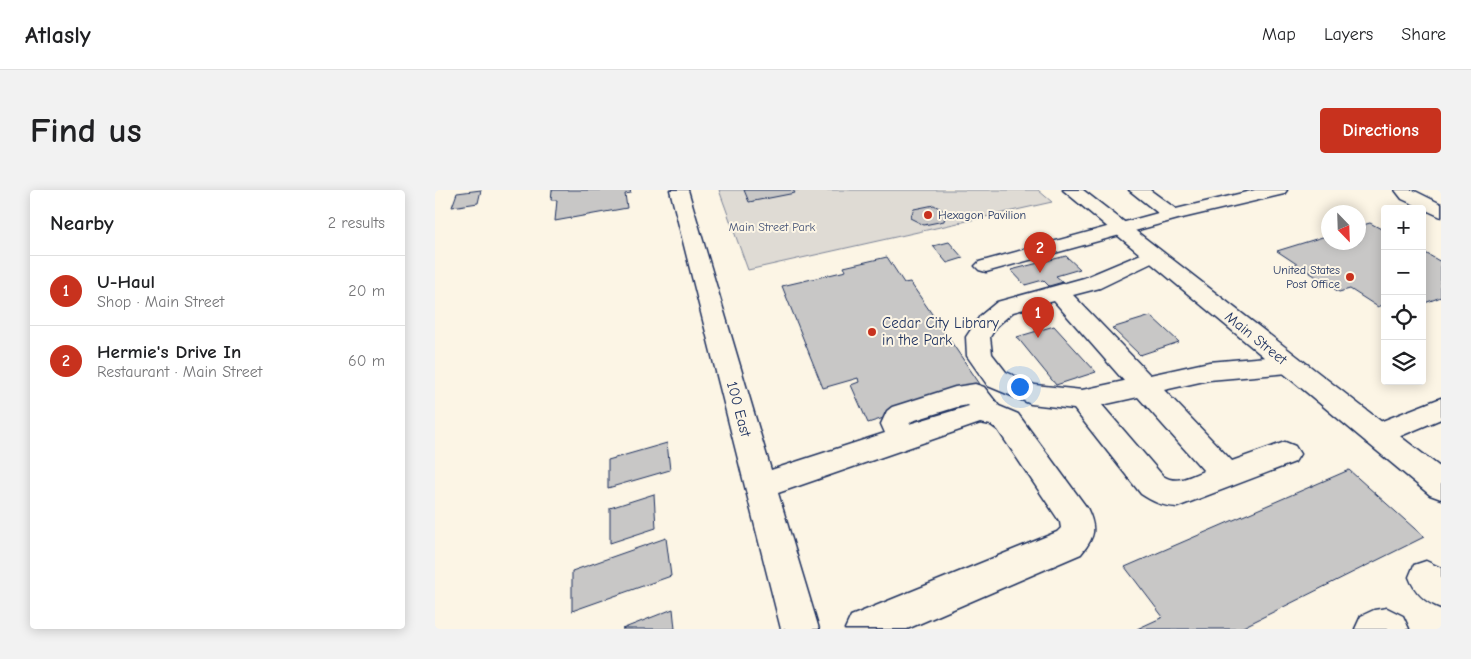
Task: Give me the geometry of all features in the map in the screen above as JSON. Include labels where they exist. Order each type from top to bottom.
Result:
[{"type":"street","name":"100 East","points":[[679,190],[799,629]]},
{"type":"street","name":"Main Street","points":[[1072,190],[1441,486]]},
{"type":"street","points":[[1138,190],[1173,215]]},
{"type":"street","points":[[986,266],[1173,215],[1277,190]]},
{"type":"street","points":[[1403,190],[1408,195],[1441,211]]},
{"type":"street","points":[[1153,256],[1091,284],[1005,307],[987,321],[978,338],[980,356],[997,379],[1031,394],[1082,400],[1209,371],[1288,364]]},
{"type":"street","points":[[1058,292],[1226,475]]},
{"type":"street","points":[[1082,400],[1152,485],[1164,493],[1177,494],[1285,454]]},
{"type":"street","points":[[1377,435],[1441,408]]},
{"type":"street","points":[[760,486],[979,413],[989,413],[1008,422],[1076,518],[1078,533],[1069,543],[865,629]]},
{"type":"street","points":[[1374,629],[1387,626],[1391,629]]},
{"type":"green space","name":"Main Street Park","points":[[719,190],[1038,190],[1052,202],[748,270]]},
{"type":"building","points":[[481,190],[478,203],[452,207],[457,193]]},
{"type":"building","points":[[552,190],[630,190],[631,193],[625,194],[627,208],[555,221],[557,200],[551,200]]},
{"type":"building","points":[[744,190],[793,190],[795,193],[749,202]]},
{"type":"building","name":"Hexagon Pavilion","points":[[934,205],[946,212],[944,221],[924,225],[910,218],[914,209]]},
{"type":"building","name":"United States Post Office","points":[[1370,223],[1381,229],[1381,306],[1378,307],[1350,289],[1339,292],[1277,251],[1321,237],[1321,250],[1366,250],[1366,224]]},
{"type":"building","points":[[949,242],[963,258],[947,263],[933,246]]},
{"type":"building","points":[[1426,253],[1441,262],[1441,297],[1426,303]]},
{"type":"building","points":[[1066,256],[1080,269],[1056,276],[1063,282],[1049,286],[1043,280],[1025,285],[1011,270]]},
{"type":"building","name":"Cedar City Library in the Park","points":[[887,257],[904,283],[910,282],[982,387],[868,423],[851,385],[859,382],[858,378],[823,388],[782,286],[846,271],[844,267]]},
{"type":"building","points":[[1151,316],[1179,342],[1140,355],[1112,328]]},
{"type":"building","points":[[1054,326],[1096,372],[1056,385],[1017,337]]},
{"type":"building","points":[[667,443],[670,470],[608,488],[608,460]]},
{"type":"building","points":[[1349,470],[1424,537],[1239,629],[1137,629],[1163,617],[1125,567]]},
{"type":"building","points":[[654,494],[656,528],[610,543],[610,508]]},
{"type":"building","points":[[666,538],[671,576],[572,611],[572,571]]},
{"type":"building","points":[[673,609],[675,629],[622,629]]},
{"type":"place","name":"Hexagon Pavilion","points":[[928,215]]},
{"type":"place","name":"Hermie's Drive In","points":[[1040,273]]},
{"type":"place","name":"United States Post Office","points":[[1350,277]]},
{"type":"place","name":"Cedar City Library in the Park","points":[[872,332]]},
{"type":"place","name":"U-Haul","points":[[1038,338]]}]
